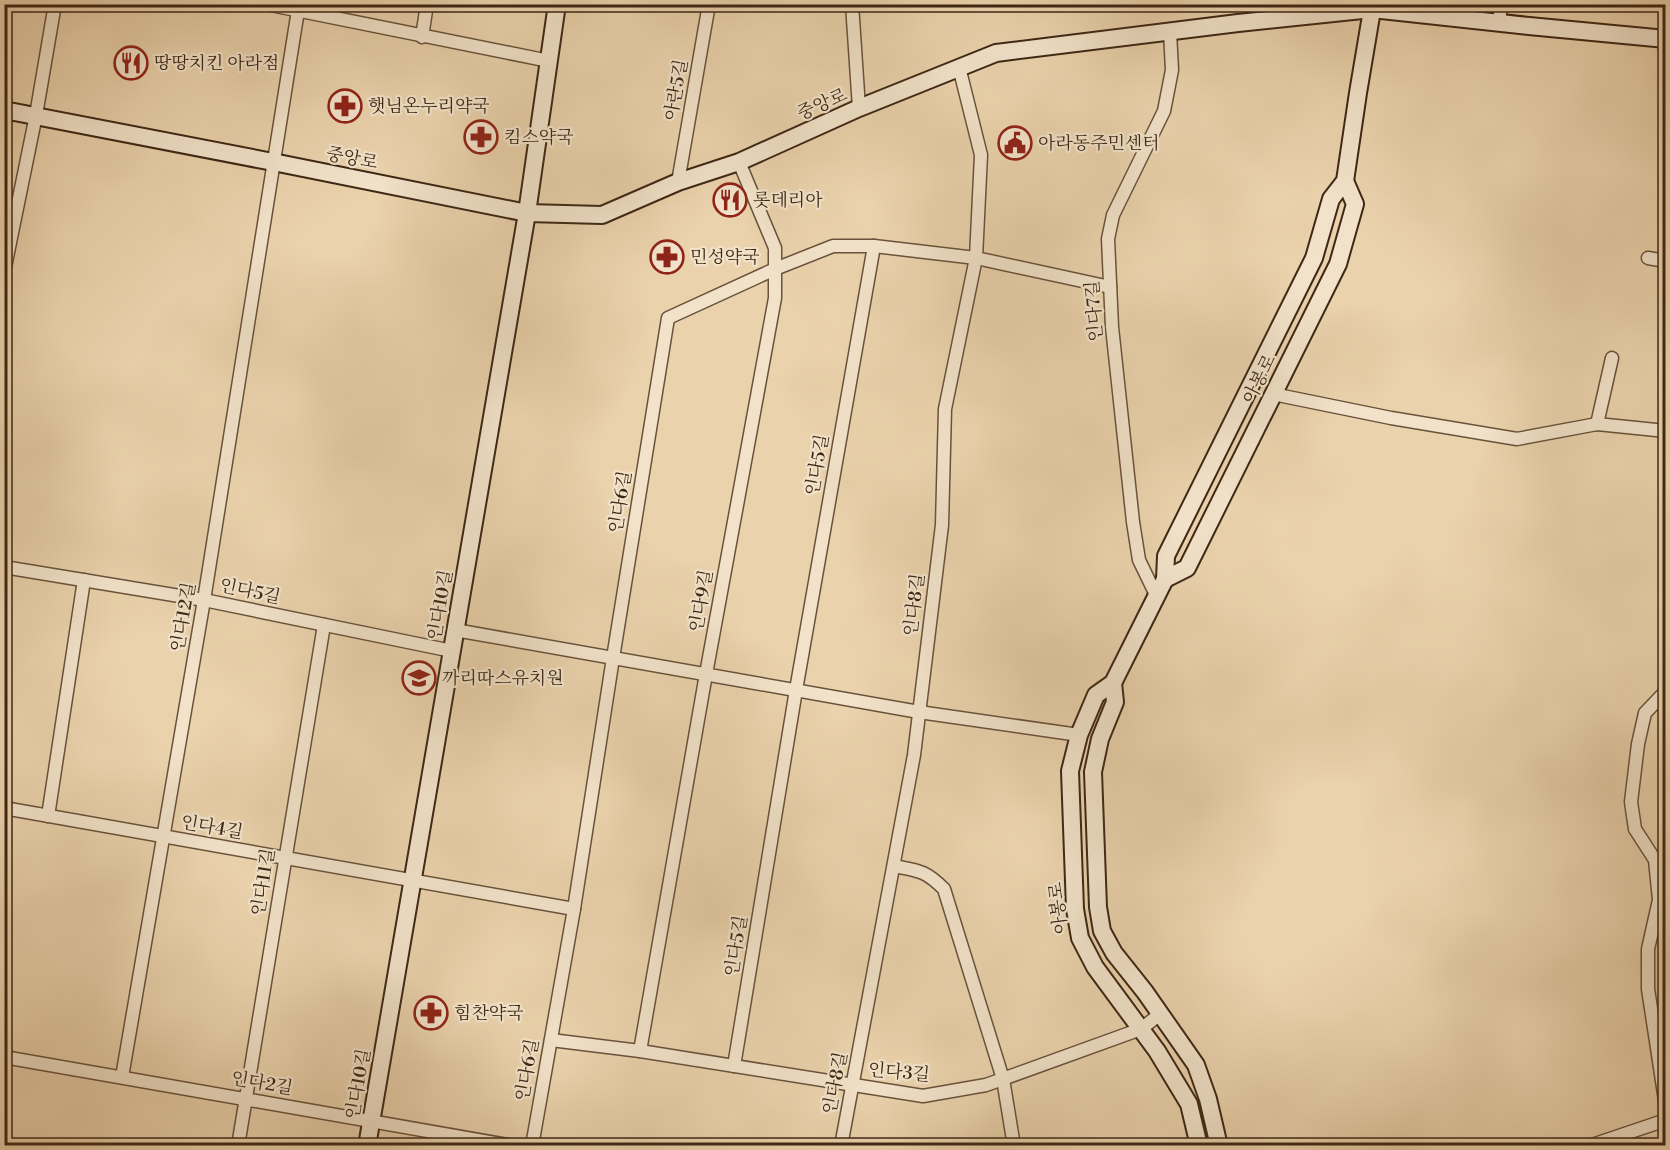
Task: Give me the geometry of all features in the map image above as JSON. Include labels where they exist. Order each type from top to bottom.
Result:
[{"type":"main road","name":"인다10길","points":[[367,1146],[527,213],[557,4]]},
{"type":"main road","name":"중앙로","points":[[4,110],[527,213],[602,215],[678,182],[740,162],[859,108],[996,52],[1372,7],[1499,23],[1665,39]]},
{"type":"main road","name":"아봉로","points":[[1199,1146],[1189,1104],[1157,1051],[1095,967],[1080,938],[1075,909],[1070,771],[1079,735],[1096,695],[1113,682],[1165,579],[1166,556],[1314,258],[1331,200],[1346,181],[1372,7]]},
{"type":"main road","name":"아봉로","points":[[1165,579],[1187,567],[1338,264],[1356,204],[1346,181]]},
{"type":"main road","name":"아봉로","points":[[1113,682],[1115,702],[1100,739],[1093,772],[1098,907],[1102,931],[1114,953],[1145,992],[1196,1065],[1208,1099],[1219,1146]]},
{"type":"street","points":[[4,273],[36,115],[55,4]]},
{"type":"street","points":[[266,4],[298,8],[422,37],[549,61]]},
{"type":"street","points":[[422,37],[428,4]]},
{"type":"street","name":"아란5길","points":[[678,182],[709,4]]},
{"type":"street","points":[[852,4],[859,108]]},
{"type":"street","points":[[1499,23],[1501,4]]},
{"type":"street","name":"인다12길","points":[[122,1077],[204,600],[298,8]]},
{"type":"street","name":"인다7길","points":[[1156,595],[1139,560],[1112,327],[1108,239],[1113,215],[1164,111],[1172,70],[1170,32]]},
{"type":"street","name":"인다8길","points":[[841,1146],[915,755],[942,525],[945,410],[976,258],[981,155],[959,67]]},
{"type":"street","name":"인다9길","points":[[640,1051],[775,298],[775,248],[740,162]]},
{"type":"street","name":"인다6길","points":[[532,1146],[574,909],[668,318],[775,269],[833,246],[874,246],[976,258],[1110,287]]},
{"type":"street","name":"인다5길","points":[[734,1066],[796,690],[874,246]]},
{"type":"street","points":[[1648,258],[1665,261]]},
{"type":"street","points":[[1597,424],[1612,358]]},
{"type":"street","points":[[1273,394],[1391,418],[1517,439],[1597,424],[1665,431]]},
{"type":"street","name":"인다5길","points":[[4,567],[204,600],[452,651]]},
{"type":"street","points":[[48,816],[84,580]]},
{"type":"street","name":"인다11길","points":[[238,1146],[324,625]]},
{"type":"street","points":[[455,630],[920,712],[1079,735]]},
{"type":"street","points":[[1665,691],[1645,713],[1638,744],[1631,802],[1635,829],[1655,860],[1659,900],[1648,949],[1648,988],[1665,1107]]},
{"type":"street","name":"인다4길","points":[[4,808],[574,909]]},
{"type":"street","points":[[894,866],[931,876],[944,889],[1003,1079],[1014,1146]]},
{"type":"street","name":"인다3길","points":[[551,1040],[640,1051],[923,1096],[986,1085],[1141,1029],[1160,1014]]},
{"type":"street","name":"인다2길","points":[[4,1057],[513,1146]]},
{"type":"street","points":[[1589,1146],[1665,1120]]},
{"type":"place","name":"땅땅치킨 아라점","points":[[131,63]]},
{"type":"place","name":"햇님온누리약국","points":[[345,106]]},
{"type":"place","name":"킴스약국","points":[[481,137]]},
{"type":"place","name":"아라동주민센터","points":[[1015,143]]},
{"type":"place","name":"롯데리아","points":[[730,200]]},
{"type":"place","name":"민성약국","points":[[667,257]]},
{"type":"place","name":"까리따스유치원","points":[[419,678]]},
{"type":"place","name":"힘찬약국","points":[[431,1013]]}]
